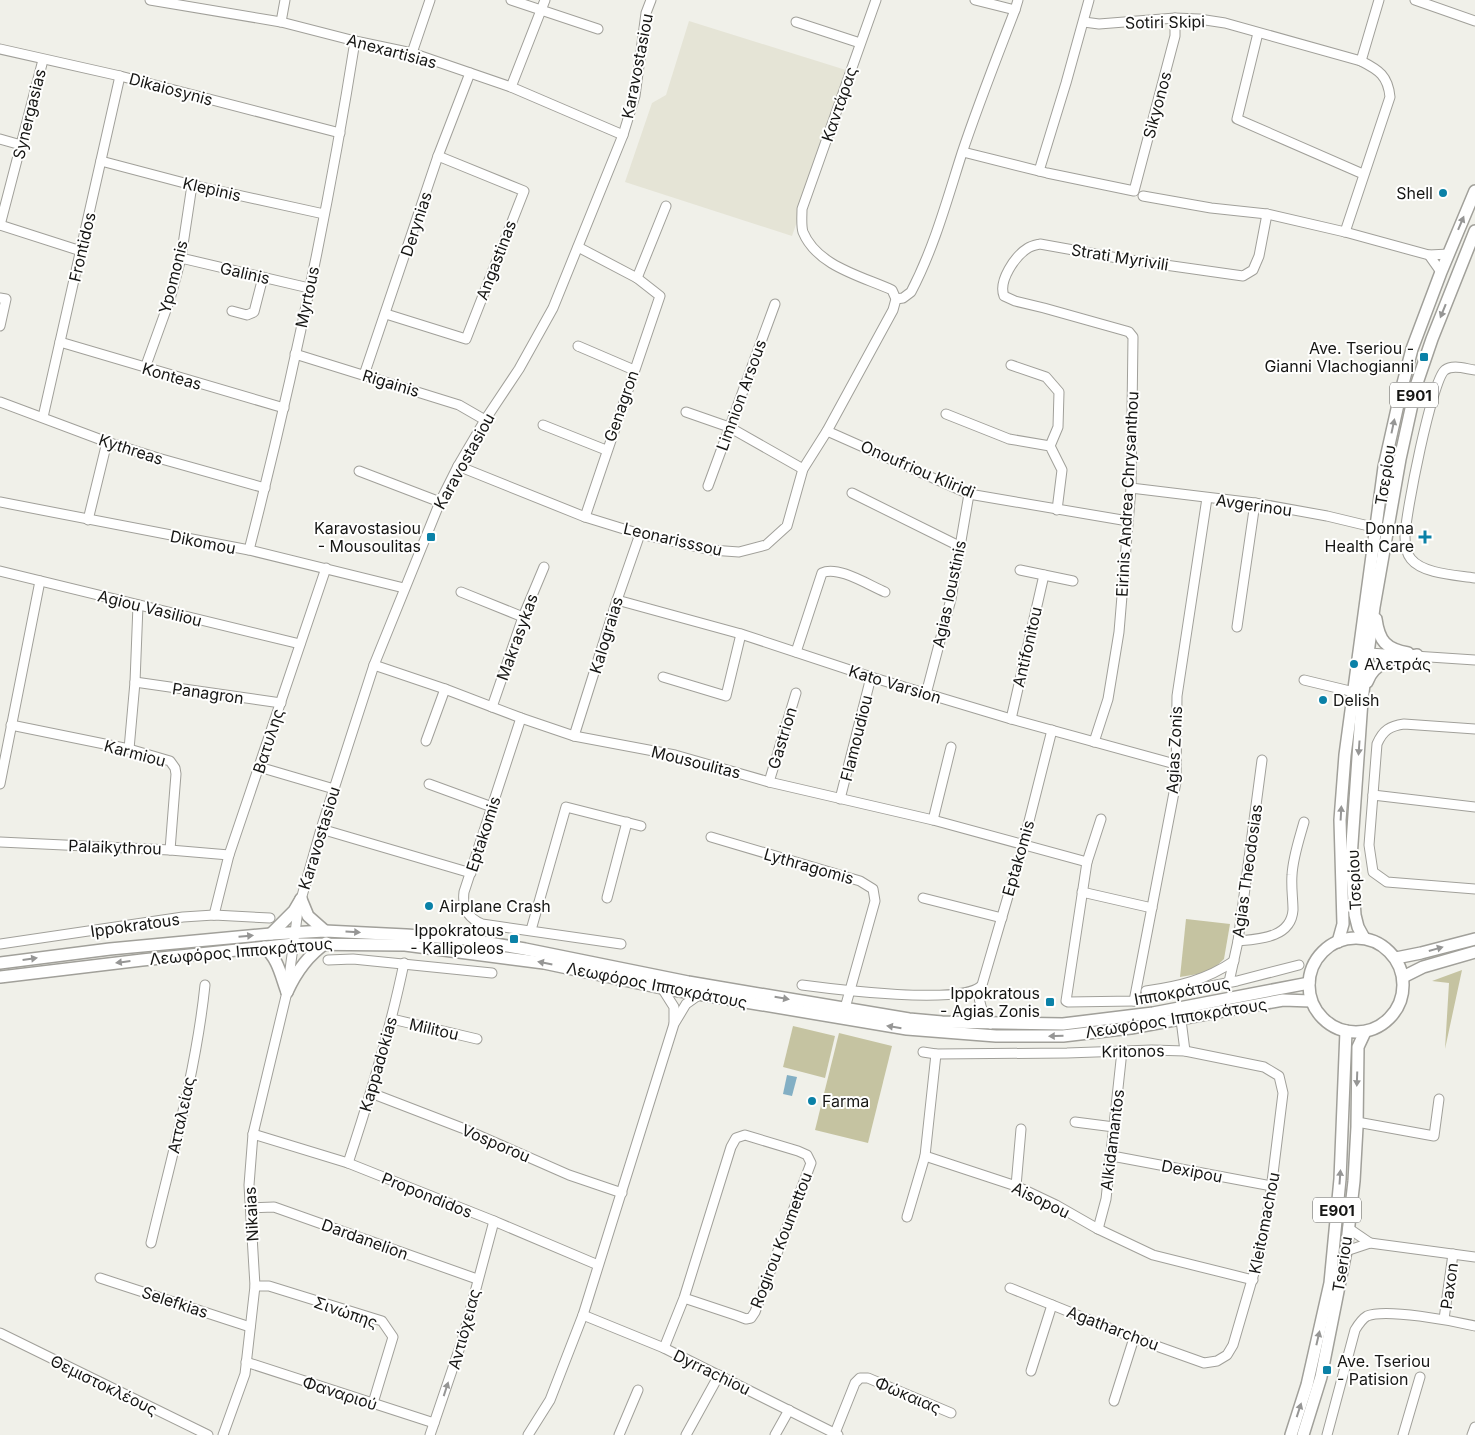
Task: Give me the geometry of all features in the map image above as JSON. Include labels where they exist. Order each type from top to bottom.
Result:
[{"type":"main road","name":"Τσερίου","points":[[1364,938],[1358,927],[1355,915],[1351,858],[1358,696],[1384,467],[1412,350],[1441,272],[1475,191]]},
{"type":"main road","name":"Τσερίου","points":[[1368,656],[1374,607],[1400,459],[1416,386],[1432,338],[1475,231]]},
{"type":"main road","points":[[1374,607],[1377,626],[1383,642],[1391,649],[1417,655]]},
{"type":"main road","points":[[1358,696],[1378,666],[1394,658],[1417,655]]},
{"type":"main road","name":"E901","points":[[1358,696],[1368,656]]},
{"type":"main road","name":"Τσερίου","points":[[1338,942],[1343,924],[1340,820],[1345,755],[1358,696]]},
{"type":"main road","points":[[301,899],[308,916],[325,931]]},
{"type":"main road","points":[[271,934],[294,911],[301,899]]},
{"type":"main road","points":[[298,936],[325,931]]},
{"type":"main road","name":"Λεωφόρος Ιπποκράτους","points":[[325,931],[466,940],[525,949],[688,982],[909,1019],[968,1023],[1063,1024],[1153,1013],[1236,998],[1276,988],[1309,984]]},
{"type":"main road","name":"Λεωφόρος Ιπποκράτους","points":[[0,963],[110,949],[271,934],[298,936],[326,943],[405,945],[488,955],[544,963],[662,988],[906,1029],[996,1036],[1063,1036],[1181,1020],[1283,1000],[1311,1001]]},
{"type":"main road","name":"Λεωφόρος Ιπποκράτους","points":[[0,977],[264,946],[298,936]]},
{"type":"main road","points":[[1348,938],[1364,938],[1382,945],[1396,958],[1403,977],[1402,999],[1397,1010],[1389,1020],[1379,1027],[1365,1032],[1346,1031],[1331,1025],[1319,1015],[1311,1001],[1309,984],[1311,971],[1316,959],[1325,950],[1338,942],[1348,938]]},
{"type":"main road","points":[[1396,958],[1421,954],[1475,939]]},
{"type":"main road","points":[[287,992],[294,976],[307,959],[326,943]]},
{"type":"main road","points":[[264,946],[278,966],[287,992]]},
{"type":"main road","points":[[1403,977],[1423,967],[1475,952]]},
{"type":"main road","name":"Tseriou","points":[[1291,1435],[1307,1385],[1330,1283],[1340,1179],[1346,1031]]},
{"type":"main road","name":"Tseriou","points":[[1303,1435],[1321,1377],[1346,1251],[1354,1181],[1358,1047],[1365,1032]]},
{"type":"street","name":"Anexartisias","points":[[150,0],[281,22],[412,53],[511,88],[623,135]]},
{"type":"street","points":[[281,22],[285,0]]},
{"type":"street","points":[[412,53],[430,0]]},
{"type":"street","points":[[511,0],[598,29]]},
{"type":"street","points":[[511,88],[545,0]]},
{"type":"street","name":"Karavostasiou","points":[[287,992],[298,936],[301,899],[321,828],[374,666],[440,502],[458,466],[485,420],[519,369],[553,308],[623,135],[635,96],[646,13],[651,0]]},
{"type":"street","name":"Καντάρας","points":[[876,0],[802,209],[802,230],[812,248],[832,264],[892,290],[896,299]]},
{"type":"street","points":[[975,0],[1015,10]]},
{"type":"street","points":[[896,299],[903,298],[911,292],[938,232],[963,152],[1018,0]]},
{"type":"street","points":[[963,152],[1039,171],[1084,22],[1088,0]]},
{"type":"street","points":[[1345,232],[1390,97],[1389,86],[1385,78],[1376,69],[1361,61],[1379,0]]},
{"type":"street","points":[[1415,0],[1443,4],[1475,21]]},
{"type":"street","name":"Sotiri Skipi","points":[[1084,22],[1100,24],[1175,18],[1199,19],[1225,23],[1361,61]]},
{"type":"street","name":"Sikyonos","points":[[1039,171],[1134,191],[1175,36],[1175,18]]},
{"type":"street","points":[[796,22],[860,43]]},
{"type":"street","points":[[1258,33],[1237,119],[1363,174]]},
{"type":"street","name":"Myrtous","points":[[250,550],[284,408],[309,288],[340,133],[355,41]]},
{"type":"street","name":"Dikaiosynis","points":[[0,49],[120,76],[340,133]]},
{"type":"street","name":"Synergasias","points":[[0,225],[43,60]]},
{"type":"street","name":"Derynias","points":[[364,375],[438,156],[470,73]]},
{"type":"street","name":"Frontidos","points":[[43,417],[120,76]]},
{"type":"street","points":[[0,139],[21,145]]},
{"type":"street","name":"Angastinas","points":[[386,314],[466,338],[524,191],[438,156]]},
{"type":"street","name":"Klepinis","points":[[101,161],[324,214]]},
{"type":"street","name":"Ypomonis","points":[[145,368],[170,298],[181,258],[192,184]]},
{"type":"street","points":[[1143,196],[1211,208],[1267,214],[1345,232],[1429,255],[1449,254]]},
{"type":"street","points":[[578,247],[637,278],[666,206]]},
{"type":"street","name":"Strati Myrivili","points":[[1044,308],[1014,301],[1004,296],[1002,290],[1004,281],[1014,264],[1029,247],[1040,244],[1123,259],[1243,276],[1253,270],[1260,256],[1267,214]]},
{"type":"street","points":[[0,225],[81,251]]},
{"type":"street","points":[[1429,255],[1441,272]]},
{"type":"street","name":"Galinis","points":[[181,258],[309,288]]},
{"type":"street","points":[[232,311],[247,315],[254,312],[263,277]]},
{"type":"street","name":"Genagron","points":[[585,517],[606,450],[660,296],[637,278]]},
{"type":"street","points":[[0,298],[6,299],[0,326]]},
{"type":"street","name":"Leonarisssou","points":[[458,466],[585,517],[640,534],[711,550],[738,552],[766,545],[787,526],[803,469],[827,431],[892,310],[896,299]]},
{"type":"street","name":"Limnion Arsous","points":[[708,486],[775,304]]},
{"type":"street","name":"Eirinis Andrea Chrysanthou","points":[[1044,308],[1129,332],[1133,338],[1131,488],[1120,632],[1108,699],[1094,742]]},
{"type":"street","name":"Konteas","points":[[60,342],[284,408]]},
{"type":"street","points":[[578,346],[634,370]]},
{"type":"street","name":"Rigainis","points":[[295,354],[459,405],[485,420]]},
{"type":"street","points":[[1011,365],[1046,377],[1059,392],[1058,427],[1050,446],[1062,470],[1056,510]]},
{"type":"street","points":[[1475,370],[1450,368],[1444,370],[1439,379],[1424,427],[1405,535],[1408,556],[1415,564],[1425,569],[1475,578]]},
{"type":"street","name":"Kythreas","points":[[0,402],[107,442],[265,488]]},
{"type":"street","points":[[686,412],[729,427],[803,469]]},
{"type":"street","points":[[946,414],[1010,439],[1050,446]]},
{"type":"street","points":[[543,425],[606,450]]},
{"type":"street","name":"Onoufriou Kliridi","points":[[827,431],[969,494],[1128,521]]},
{"type":"street","points":[[88,520],[107,442]]},
{"type":"street","points":[[359,471],[440,502]]},
{"type":"street","name":"Avgerinou","points":[[1131,488],[1255,503],[1327,516],[1377,528]]},
{"type":"street","points":[[852,493],[959,546]]},
{"type":"street","name":"Agias Ioustinis","points":[[926,694],[951,599],[969,494]]},
{"type":"street","name":"Agias Zonis","points":[[1134,1001],[1176,782],[1178,687],[1207,498]]},
{"type":"street","name":"Dikomou","points":[[0,502],[250,550],[404,588]]},
{"type":"street","points":[[1237,627],[1255,503]]},
{"type":"street","name":"Kalograias","points":[[574,736],[616,600],[640,534]]},
{"type":"street","name":"Makrasykas","points":[[492,707],[523,617],[544,567]]},
{"type":"street","name":"Βατυλης","points":[[214,915],[229,855],[326,568]]},
{"type":"street","points":[[796,652],[822,573],[827,570],[838,571],[885,592]]},
{"type":"street","points":[[1020,570],[1073,581]]},
{"type":"street","name":"Agiou Vasiliou","points":[[0,571],[300,644]]},
{"type":"street","name":"Antifonitou","points":[[1011,719],[1044,575]]},
{"type":"street","points":[[0,784],[40,581]]},
{"type":"street","points":[[461,592],[523,617]]},
{"type":"street","name":"Kato Varsion","points":[[616,600],[741,634],[871,678],[1175,764]]},
{"type":"street","points":[[129,749],[135,682],[138,605]]},
{"type":"street","points":[[663,677],[726,696],[741,634]]},
{"type":"street","points":[[1368,656],[1417,655],[1475,660]]},
{"type":"street","name":"Mousoulitas","points":[[374,666],[445,689],[520,718],[574,736],[675,755],[768,782],[933,820],[1086,862]]},
{"type":"street","name":"Flamoudiou","points":[[840,799],[871,678]]},
{"type":"street","points":[[1304,680],[1358,696]]},
{"type":"street","name":"Panagron","points":[[135,682],[280,703]]},
{"type":"street","points":[[426,741],[445,689]]},
{"type":"street","name":"Gastrion","points":[[768,782],[796,694]]},
{"type":"street","name":"Eptakomis","points":[[520,718],[463,899],[464,907],[469,916],[482,924],[621,944]]},
{"type":"street","points":[[1475,729],[1404,724],[1394,725],[1381,734],[1377,744],[1369,845],[1373,872],[1387,882],[1475,889]]},
{"type":"street","name":"Karmiou","points":[[11,725],[129,749],[170,761],[176,768],[170,850]]},
{"type":"street","name":"Eptakomis","points":[[981,987],[1023,845],[1052,730]]},
{"type":"street","points":[[933,820],[951,747]]},
{"type":"street","name":"Agias Theodosias","points":[[1229,982],[1238,941],[1262,760]]},
{"type":"street","points":[[259,767],[334,789]]},
{"type":"street","points":[[429,784],[492,807]]},
{"type":"street","points":[[1373,796],[1475,807]]},
{"type":"street","points":[[531,930],[566,807],[641,826]]},
{"type":"street","points":[[1101,819],[1086,862],[1082,892],[1152,908]]},
{"type":"street","points":[[607,898],[627,822]]},
{"type":"street","points":[[1238,941],[1263,939],[1281,932],[1288,926],[1293,910],[1293,864],[1304,822]]},
{"type":"street","points":[[321,828],[471,873]]},
{"type":"street","name":"Lythragomis","points":[[710,837],[860,881],[873,888],[875,901],[844,1008]]},
{"type":"street","name":"Palaikythrou","points":[[0,842],[170,850],[229,855]]},
{"type":"street","name":"Ιπποκράτους","points":[[1082,892],[1065,998],[1068,1002],[1134,1001],[1237,981],[1299,965]]},
{"type":"street","points":[[923,898],[1002,918]]},
{"type":"street","name":"Ippokratous","points":[[0,944],[183,917],[214,915],[270,918]]},
{"type":"street","points":[[328,960],[353,959],[492,972]]},
{"type":"street","points":[[1146,991],[1183,986],[1208,977],[1234,961]]},
{"type":"street","name":"Kappadokias","points":[[348,1163],[371,1093],[392,1019],[404,963]]},
{"type":"street","points":[[1229,982],[1236,998]]},
{"type":"street","name":"Ατταλείας","points":[[151,1243],[182,1115],[203,1005],[205,985]]},
{"type":"street","points":[[802,985],[850,991],[930,996],[965,993],[981,987]]},
{"type":"street","points":[[981,987],[978,1000],[990,1024]]},
{"type":"street","points":[[662,988],[674,1007],[674,1024]]},
{"type":"street","name":"Nikaias","points":[[223,1435],[245,1374],[255,1286],[249,1185],[254,1134],[287,992]]},
{"type":"street","points":[[528,1435],[550,1400],[582,1316],[674,1024],[686,1004],[700,994]]},
{"type":"street","points":[[968,1023],[981,1008]]},
{"type":"street","name":"Militou","points":[[392,1019],[477,1039]]},
{"type":"street","points":[[1181,1020],[1185,1052]]},
{"type":"street","name":"Kritonos","points":[[923,1052],[936,1054],[1067,1053],[1152,1050],[1185,1052],[1264,1067],[1279,1076]]},
{"type":"street","name":"Alkidamantos","points":[[1098,1229],[1106,1199],[1112,1156],[1122,1051]]},
{"type":"street","points":[[906,1217],[925,1156],[936,1054]]},
{"type":"street","name":"Kleitomachou","points":[[1217,1361],[1227,1355],[1233,1345],[1261,1249],[1272,1186],[1283,1092],[1279,1076]]},
{"type":"street","name":"Vosporou","points":[[371,1093],[462,1128],[569,1175],[622,1193]]},
{"type":"street","points":[[1357,1122],[1434,1136],[1439,1099]]},
{"type":"street","points":[[1075,1122],[1114,1127]]},
{"type":"street","points":[[1016,1186],[1021,1129]]},
{"type":"street","name":"Propondidos","points":[[254,1134],[348,1163],[598,1265]]},
{"type":"street","name":"Rogirou Koumettou","points":[[664,1348],[684,1298],[731,1146],[736,1138],[745,1135],[807,1155],[811,1163],[755,1312],[751,1318],[738,1316],[684,1298]]},
{"type":"street","name":"Aisopou","points":[[925,1156],[1016,1186],[1056,1205],[1098,1229],[1153,1255],[1253,1280]]},
{"type":"street","name":"Dexipou","points":[[1112,1156],[1272,1186]]},
{"type":"street","name":"Dardanelion","points":[[250,1208],[274,1206],[477,1279]]},
{"type":"street","name":"Αντιόχειας","points":[[430,1435],[462,1341],[494,1221]]},
{"type":"street","points":[[1348,1228],[1370,1243]]},
{"type":"street","points":[[1346,1251],[1370,1243],[1475,1257]]},
{"type":"street","name":"Paxon","points":[[1444,1319],[1454,1254]]},
{"type":"street","name":"Selefkias","points":[[100,1278],[250,1327]]},
{"type":"street","name":"Σινώπης","points":[[255,1286],[269,1286],[382,1321],[393,1337],[373,1403]]},
{"type":"street","name":"Agatharchou","points":[[1010,1288],[1134,1338],[1204,1362],[1217,1361]]},
{"type":"street","points":[[1031,1371],[1052,1305]]},
{"type":"street","points":[[1326,1435],[1355,1330],[1365,1317],[1377,1313],[1444,1319],[1475,1326]]},
{"type":"street","name":"Dyrrachiou","points":[[582,1316],[664,1348],[837,1434]]},
{"type":"street","name":"Θεμιστοκλέους","points":[[0,1333],[208,1435]]},
{"type":"street","points":[[1114,1401],[1134,1338]]},
{"type":"street","name":"Φαναριού","points":[[246,1362],[434,1423]]},
{"type":"street","points":[[686,1435],[719,1375]]},
{"type":"street","name":"Φώκαιας","points":[[837,1434],[855,1383],[858,1379],[864,1377],[951,1413]]},
{"type":"street","points":[[1403,1435],[1420,1377]]},
{"type":"street","points":[[619,1435],[638,1390]]},
{"type":"street","points":[[775,1435],[789,1410]]},
{"type":"street","points":[[1472,1435],[1475,1427]]},
{"type":"shaded area","points":[[689,21],[849,71],[792,236],[625,182],[652,103],[666,95]]},
{"type":"shaded area","points":[[1186,919],[1230,924],[1224,959],[1210,972],[1180,977]]},
{"type":"shaded area","points":[[1462,970],[1445,1049],[1449,983],[1432,981]]},
{"type":"shaded area","points":[[793,1026],[835,1036],[825,1078],[783,1067]]},
{"type":"shaded area","points":[[839,1033],[892,1046],[868,1143],[815,1130]]},
{"type":"water","points":[[787,1075],[797,1077],[792,1096],[783,1094]]},
{"type":"place","name":"Shell","points":[[1443,193]]},
{"type":"place","name":"Ave. Tseriou - Gianni Vlachogianni","points":[[1424,357]]},
{"type":"place","name":"Karavostasiou - Mousoulitas","points":[[431,537]]},
{"type":"place","name":"Donna Health Care","points":[[1425,537]]},
{"type":"place","name":"Αλετράς","points":[[1354,664]]},
{"type":"place","name":"Delish","points":[[1323,700]]},
{"type":"place","name":"Airplane Crash","points":[[429,906]]},
{"type":"place","name":"Ippokratous - Kallipoleos","points":[[514,939]]},
{"type":"place","name":"Ippokratous - Agias Zonis","points":[[1050,1002]]},
{"type":"place","name":"Farma","points":[[812,1101]]},
{"type":"place","name":"Ave. Tseriou - Patision","points":[[1327,1370]]}]
